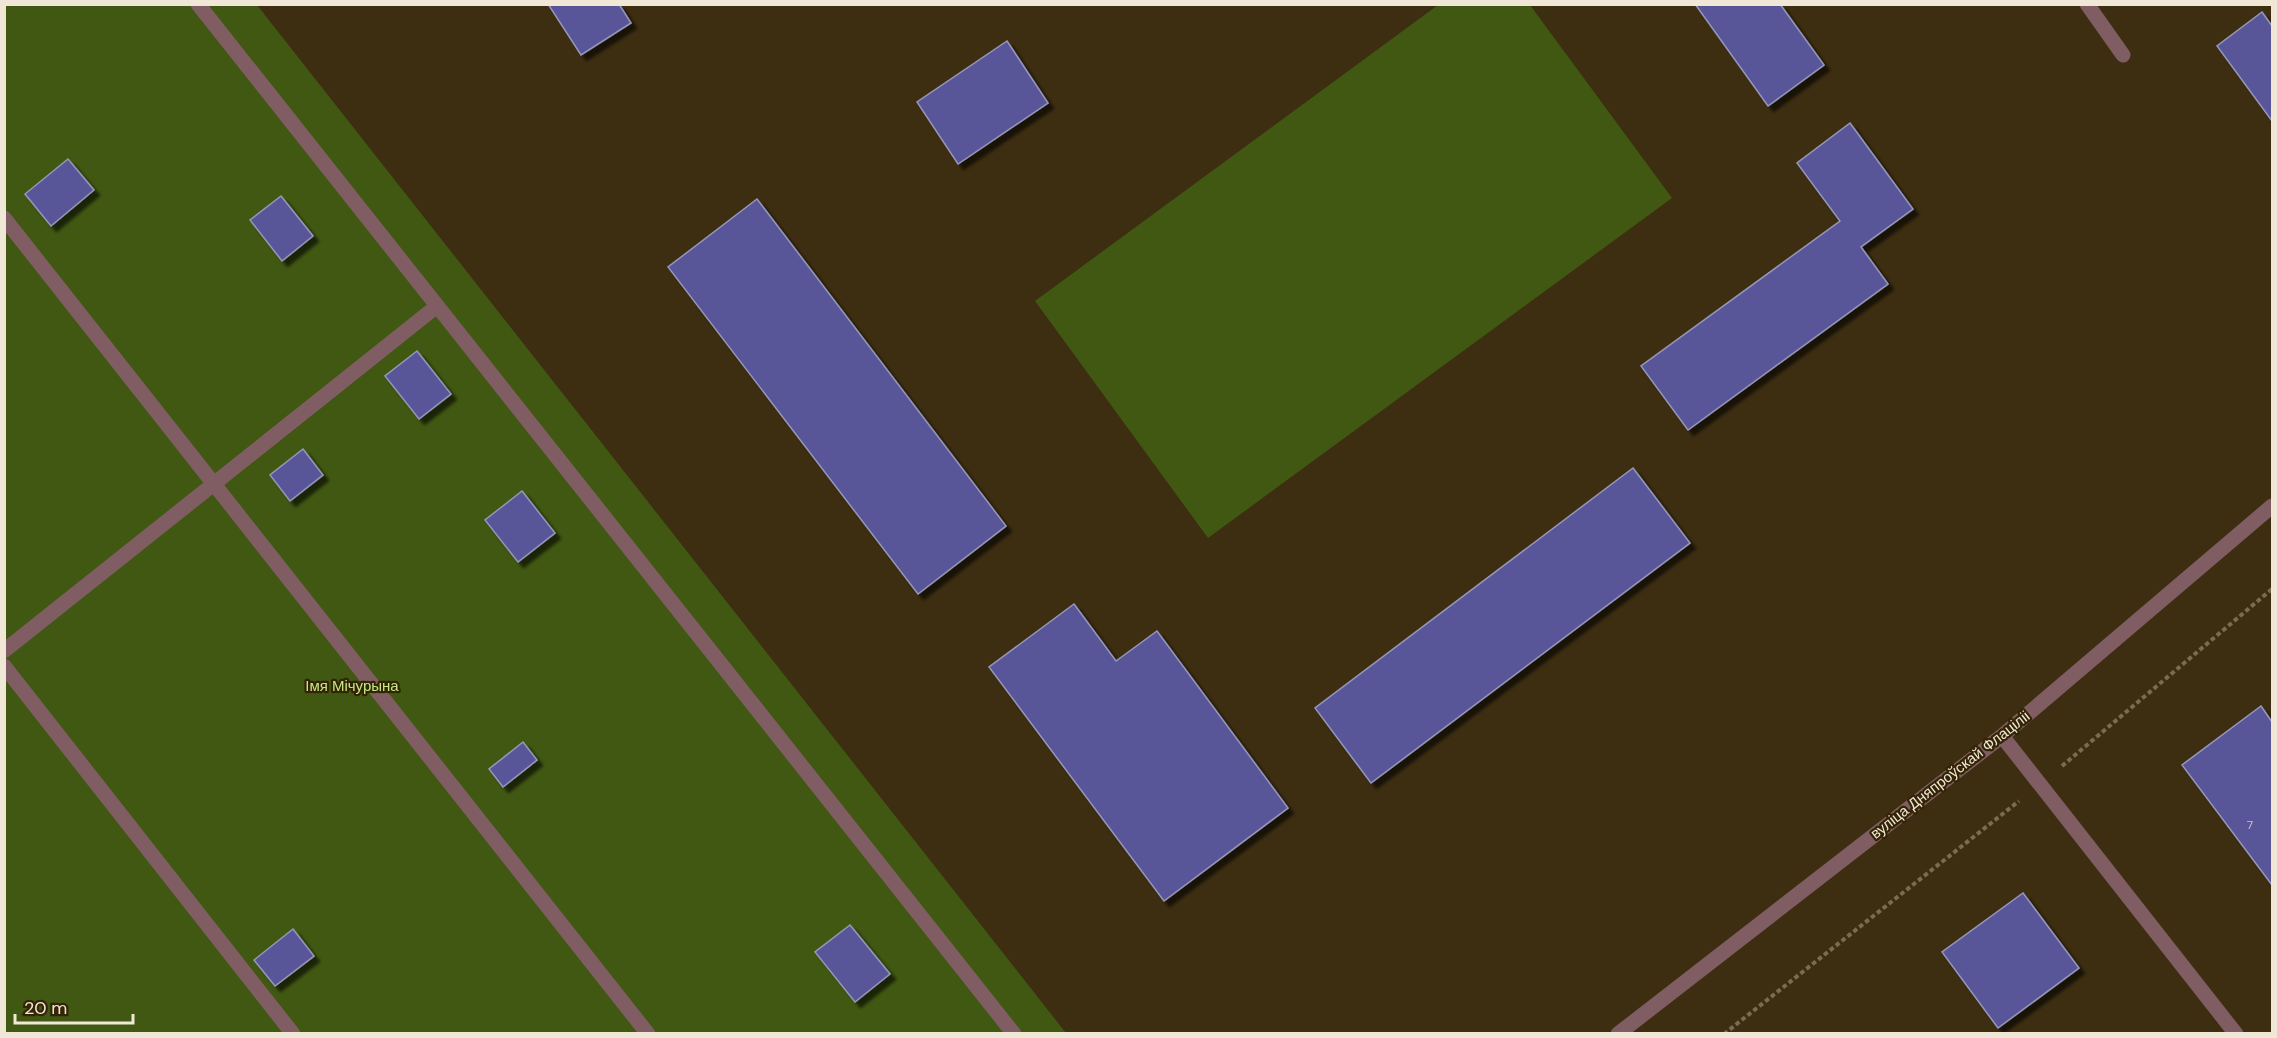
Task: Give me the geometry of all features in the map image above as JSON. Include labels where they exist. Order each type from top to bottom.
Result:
[{"type":"street","points":[[198,4],[1014,1034]]},
{"type":"street","points":[[2087,4],[2123,55]]},
{"type":"street","points":[[4,218],[648,1034]]},
{"type":"street","points":[[4,651],[437,306]]},
{"type":"street","name":"вуліца Дняпроўскай Флаціліі","points":[[1618,1034],[2002,736],[2272,506]]},
{"type":"street","points":[[4,666],[293,1034]]},
{"type":"street","points":[[2002,736],[2236,1034]]},
{"type":"path","points":[[1724,1034],[2040,784],[2272,589]]},
{"type":"green space","name":"Імя Мічурына","points":[[5,4],[257,5],[1066,1033],[5,1034]]},
{"type":"green space","points":[[1438,5],[1530,5],[1672,198],[1208,538],[1035,301]]},
{"type":"building","points":[[548,4],[619,4],[631,23],[581,55]]},
{"type":"building","points":[[1695,4],[1780,4],[1824,65],[1768,106]]},
{"type":"building","points":[[2262,12],[2272,26],[2272,121],[2217,46]]},
{"type":"building","points":[[1007,41],[1048,103],[958,164],[917,102]]},
{"type":"building","points":[[1850,123],[1913,209],[1861,247],[1888,284],[1688,430],[1641,366],[1840,221],[1797,163]]},
{"type":"building","points":[[68,159],[94,190],[51,226],[25,194]]},
{"type":"building","points":[[281,196],[313,236],[282,261],[250,220]]},
{"type":"building","points":[[757,199],[1006,526],[918,594],[668,267]]},
{"type":"building","points":[[417,351],[451,394],[419,419],[385,376]]},
{"type":"building","points":[[303,449],[323,475],[290,501],[270,475]]},
{"type":"building","points":[[1633,468],[1690,543],[1371,783],[1315,708]]},
{"type":"building","points":[[522,491],[555,533],[518,562],[485,520]]},
{"type":"building","points":[[1074,604],[1116,661],[1157,631],[1288,808],[1164,901],[989,667]]},
{"type":"building","points":[[2261,706],[2272,722],[2272,885],[2182,765]]},
{"type":"building","points":[[523,742],[537,760],[503,787],[489,769]]},
{"type":"building","points":[[2023,893],[2079,968],[1998,1028],[1942,952]]},
{"type":"building","points":[[850,925],[890,974],[855,1002],[815,952]]},
{"type":"building","points":[[293,929],[314,956],[275,986],[254,960]]}]
